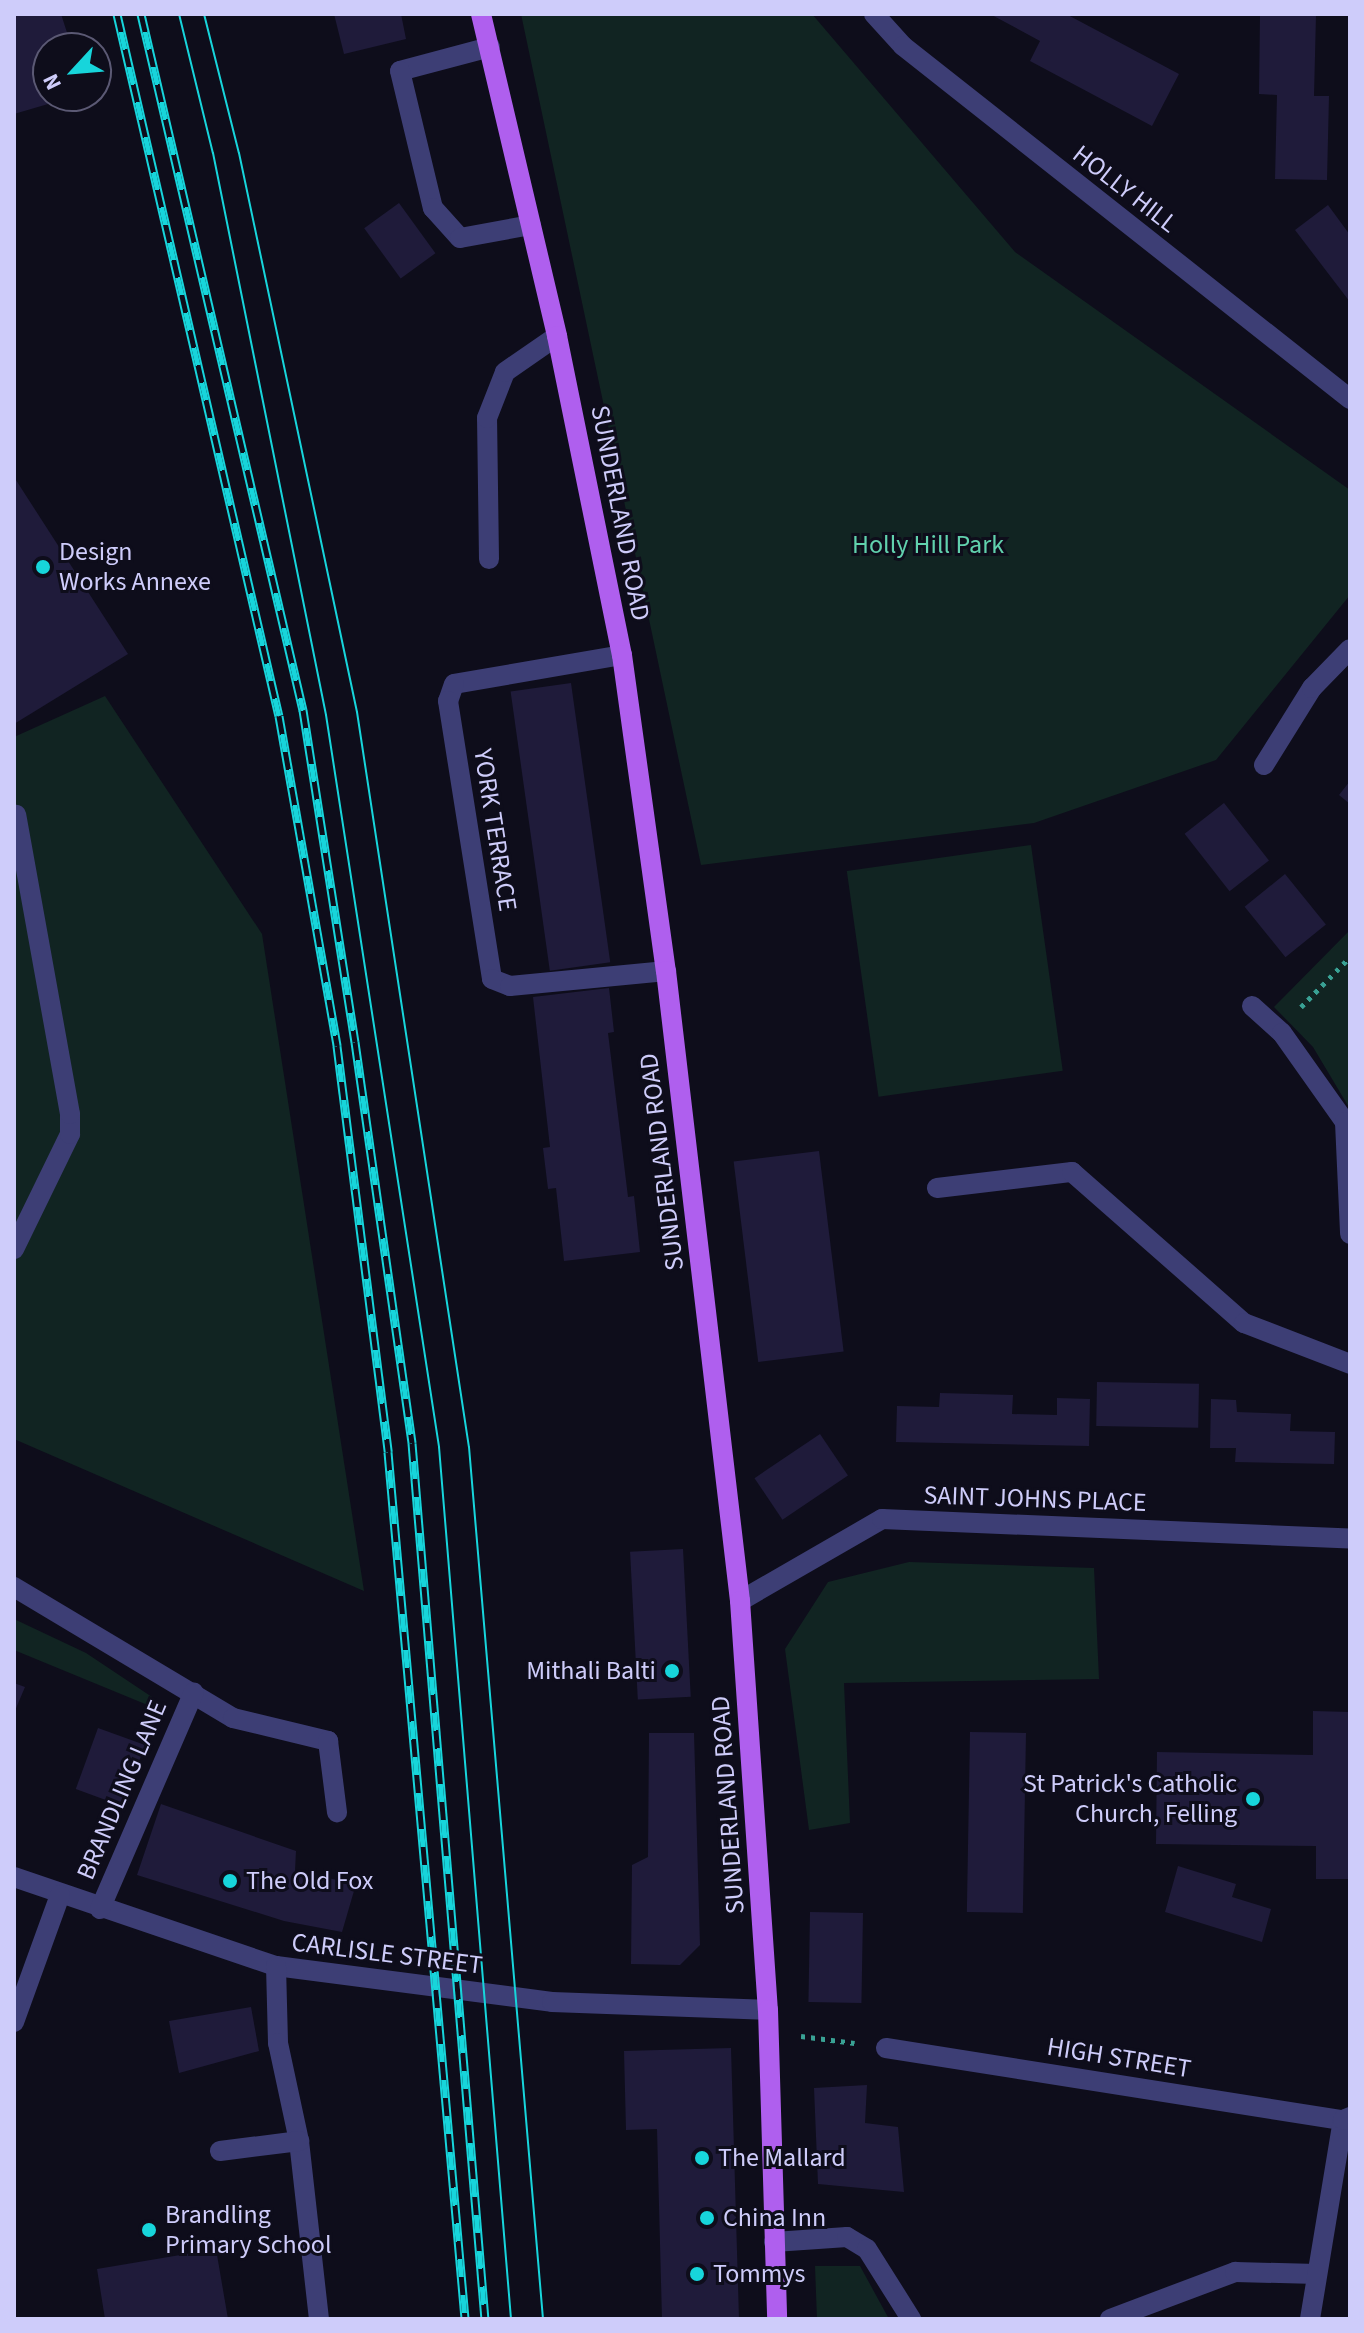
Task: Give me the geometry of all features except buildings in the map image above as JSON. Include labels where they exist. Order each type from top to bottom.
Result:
[{"type":"main road","name":"SUNDERLAND ROAD","points":[[481,14],[557,336],[622,655],[666,971],[740,1601],[768,2010],[777,2319]]},
{"type":"street","name":"HOLLY HILL","points":[[874,14],[903,46],[1350,399]]},
{"type":"street","points":[[490,47],[400,71],[433,208],[460,238],[531,225]]},
{"type":"street","points":[[489,559],[487,418],[505,372],[557,336]]},
{"type":"street","points":[[1264,765],[1312,688],[1350,649]]},
{"type":"street","name":"YORK TERRACE","points":[[622,655],[454,684],[448,701],[492,979],[510,986],[666,971]]},
{"type":"street","points":[[14,1249],[70,1134],[70,1114],[16,815]]},
{"type":"street","points":[[1252,1006],[1282,1033],[1345,1122],[1350,1234]]},
{"type":"street","points":[[937,1188],[1072,1172],[1244,1323],[1350,1364]]},
{"type":"street","name":"SAINT JOHNS PLACE","points":[[740,1601],[882,1519],[1350,1539]]},
{"type":"street","points":[[14,1587],[233,1718],[328,1741],[337,1812]]},
{"type":"street","name":"BRANDLING LANE","points":[[100,1909],[194,1692]]},
{"type":"street","name":"CARLISLE STREET","points":[[14,1877],[100,1909],[276,1966],[552,2002],[768,2010]]},
{"type":"street","points":[[14,2022],[60,1895]]},
{"type":"street","points":[[276,1966],[278,2043],[299,2141],[319,2319]]},
{"type":"street","name":"HIGH STREET","points":[[886,2048],[1346,2119]]},
{"type":"street","points":[[1310,2319],[1346,2119]]},
{"type":"street","points":[[220,2151],[299,2141]]},
{"type":"street","points":[[774,2242],[847,2237],[867,2249],[911,2319]]},
{"type":"street","points":[[1110,2319],[1235,2272],[1317,2274]]},
{"type":"path","points":[[1282,1033],[1318,985],[1350,957]]},
{"type":"path","points":[[769,2031],[886,2048]]},
{"type":"green space","name":"Holly Hill Park","points":[[521,14],[812,14],[1015,252],[1350,490],[1350,595],[1216,760],[1034,823],[701,865]]},
{"type":"green space","points":[[105,696],[262,934],[364,1591],[14,1439],[14,737]]},
{"type":"green space","points":[[1031,845],[1063,1071],[879,1097],[847,871]]},
{"type":"green space","points":[[1350,930],[1350,1109],[1313,1047],[1274,1007]]},
{"type":"green space","points":[[909,1562],[1094,1568],[1099,1679],[844,1683],[850,1823],[809,1830],[785,1649],[828,1582]]},
{"type":"green space","points":[[14,1619],[86,1653],[152,1697],[150,1706],[14,1650]]},
{"type":"green space","points":[[815,2266],[860,2266],[889,2319],[817,2319]]},
{"type":"tram line","points":[[179,14],[213,153],[326,715],[439,1447],[511,2319]]},
{"type":"tram line","points":[[204,14],[239,153],[357,712],[469,1447],[543,2319]]},
{"type":"railway","points":[[117,14],[279,716],[337,1046],[388,1452],[465,2319]]},
{"type":"railway","points":[[141,14],[303,710],[355,1042],[412,1443],[485,2319]]},
{"type":"place","name":"Design Works Annexe","points":[[43,567]]},
{"type":"place","name":"Mithali Balti","points":[[672,1671]]},
{"type":"place","name":"St Patrick's Catholic Church, Felling","points":[[1253,1799]]},
{"type":"place","name":"The Old Fox","points":[[230,1881]]},
{"type":"place","name":"The Mallard","points":[[702,2158]]},
{"type":"place","name":"China Inn","points":[[707,2218]]},
{"type":"place","name":"Brandling Primary School","points":[[149,2230]]},
{"type":"place","name":"Tommys","points":[[697,2274]]}]
